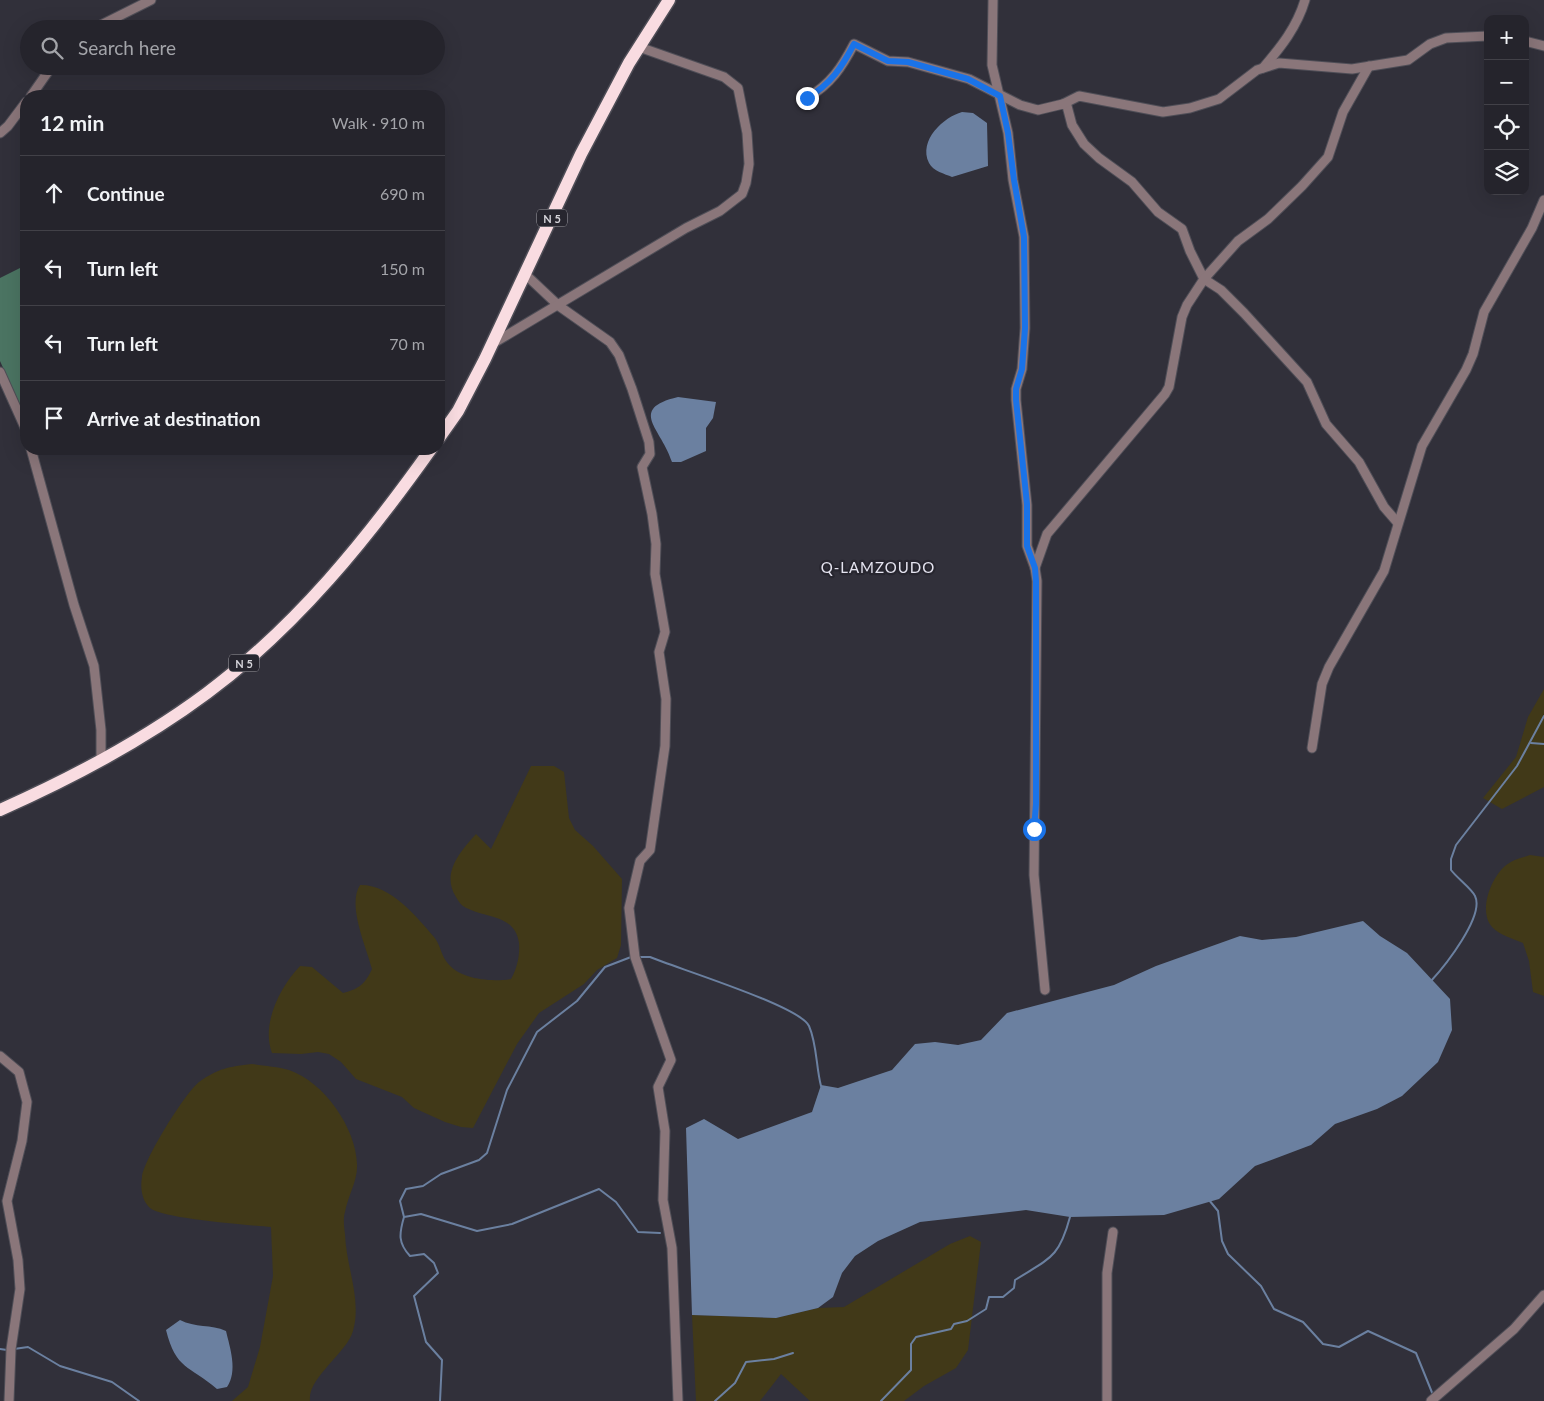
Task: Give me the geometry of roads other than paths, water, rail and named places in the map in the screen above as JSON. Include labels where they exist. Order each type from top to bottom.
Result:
[{"type":"highway","name":"N 5","points":[[445,429],[458,411],[492,345],[582,154],[639,48],[669,0]]},
{"type":"highway","name":"N 5","points":[[0,810],[101,760],[169,720],[208,692],[282,628],[313,597],[374,527],[427,455]]},
{"type":"street","points":[[111,20],[151,0]]},
{"type":"street","points":[[993,0],[992,65],[1008,133],[1024,237],[1025,328],[1022,369],[1016,389],[1016,400],[1027,504],[1027,546],[1035,568],[1036,743],[1034,875],[1045,990]]},
{"type":"street","points":[[807,98],[822,89],[840,71],[854,44],[888,61],[908,62],[968,79],[1020,106],[1038,110],[1063,104],[1079,96],[1163,112],[1190,108],[1219,99],[1263,68],[1285,43],[1302,13],[1305,0]]},
{"type":"street","points":[[1263,68],[1279,63],[1352,69],[1408,60],[1430,44],[1446,38],[1484,36]]},
{"type":"street","points":[[1529,42],[1544,46]]},
{"type":"street","points":[[492,345],[686,228],[720,211],[742,194],[749,164],[748,133],[738,88],[724,77],[639,48]]},
{"type":"street","points":[[1035,568],[1047,534],[1165,394],[1169,387],[1182,317],[1204,279],[1238,241],[1268,219],[1328,157],[1344,112],[1369,66]]},
{"type":"street","points":[[35,90],[46,75]]},
{"type":"street","points":[[1063,104],[1067,106],[1072,125],[1084,144],[1099,158],[1132,182],[1158,212],[1182,229],[1190,251],[1204,279],[1221,290],[1307,382],[1326,424],[1359,462],[1384,508],[1397,522]]},
{"type":"street","points":[[0,133],[20,110]]},
{"type":"street","points":[[1312,748],[1322,684],[1329,667],[1384,571],[1397,522],[1428,433],[1466,370],[1473,354],[1484,312],[1532,228],[1544,200]]},
{"type":"street","points":[[525,274],[558,306],[610,342],[618,355],[632,389],[649,442],[650,454],[642,467],[652,514],[656,544],[655,574],[665,632],[659,652],[666,699],[665,746],[650,850],[640,862],[628,908],[635,957],[671,1060],[658,1087],[665,1131],[663,1200],[672,1248],[678,1401]]},
{"type":"street","points":[[0,372],[20,417]]},
{"type":"street","points":[[33,455],[74,605],[94,666],[101,760]]},
{"type":"street","points":[[0,1056],[20,1072],[27,1102],[22,1141],[7,1201],[18,1260],[20,1289],[11,1350],[9,1401]]},
{"type":"street","points":[[1107,1401],[1107,1273],[1113,1232]]},
{"type":"street","points":[[1431,1401],[1514,1329],[1544,1295]]},
{"type":"water","points":[[962,112],[973,113],[987,123],[988,166],[952,177],[939,172],[931,166],[927,154],[927,146],[930,138],[941,124]]},
{"type":"water","points":[[678,397],[716,402],[713,418],[706,428],[706,451],[681,462],[672,462],[652,422],[651,414],[654,408],[663,402]]},
{"type":"water","points":[[1363,921],[1380,936],[1407,953],[1450,999],[1452,1030],[1438,1062],[1402,1096],[1377,1109],[1335,1124],[1311,1145],[1255,1166],[1219,1199],[1164,1215],[1070,1217],[1026,1210],[920,1222],[878,1241],[855,1256],[842,1273],[833,1297],[818,1308],[776,1318],[692,1315],[686,1128],[704,1119],[738,1139],[812,1112],[821,1085],[838,1088],[892,1070],[915,1044],[935,1042],[958,1045],[981,1040],[1007,1013],[1114,985],[1156,966],[1240,936],[1262,940],[1296,937]]},
{"type":"water","points":[[180,1320],[226,1331],[233,1367],[227,1387],[217,1389],[185,1366],[174,1353],[166,1330]]},
{"type":"waterway","points":[[1431,981],[1462,941],[1477,905],[1474,893],[1451,870],[1451,859],[1456,845],[1517,766],[1544,716]]},
{"type":"waterway","points":[[1531,743],[1544,744]]},
{"type":"waterway","points":[[404,1217],[400,1201],[406,1189],[423,1186],[441,1174],[479,1160],[487,1153],[507,1090],[537,1032],[577,1001],[605,967],[631,957]]},
{"type":"waterway","points":[[639,957],[650,957],[736,988],[784,1008],[801,1018],[809,1026],[812,1033],[821,1086]]},
{"type":"waterway","points":[[440,1401],[442,1360],[426,1342],[414,1296],[438,1273],[434,1263],[424,1254],[410,1256],[403,1247],[401,1228],[404,1217],[421,1214],[477,1231],[512,1224],[599,1189],[616,1202],[638,1232],[660,1233]]},
{"type":"waterway","points":[[1209,1200],[1218,1211],[1222,1241],[1228,1254],[1261,1286],[1274,1309],[1303,1322],[1323,1344],[1339,1347],[1368,1331],[1416,1353],[1433,1395]]},
{"type":"waterway","points":[[881,1401],[911,1370],[911,1344],[916,1337],[951,1329],[954,1324],[967,1321],[986,1309],[989,1297],[1003,1297],[1014,1288],[1015,1280],[1052,1256],[1062,1241],[1070,1217]]},
{"type":"waterway","points":[[14,1349],[28,1347],[60,1366],[112,1382],[139,1401]]},
{"type":"waterway","points":[[0,1349],[7,1350]]},
{"type":"waterway","points":[[715,1401],[735,1383],[746,1362],[774,1359],[793,1353]]},
{"type":"district","name":"Q-LAMZOUDO","points":[[878,567]]}]
